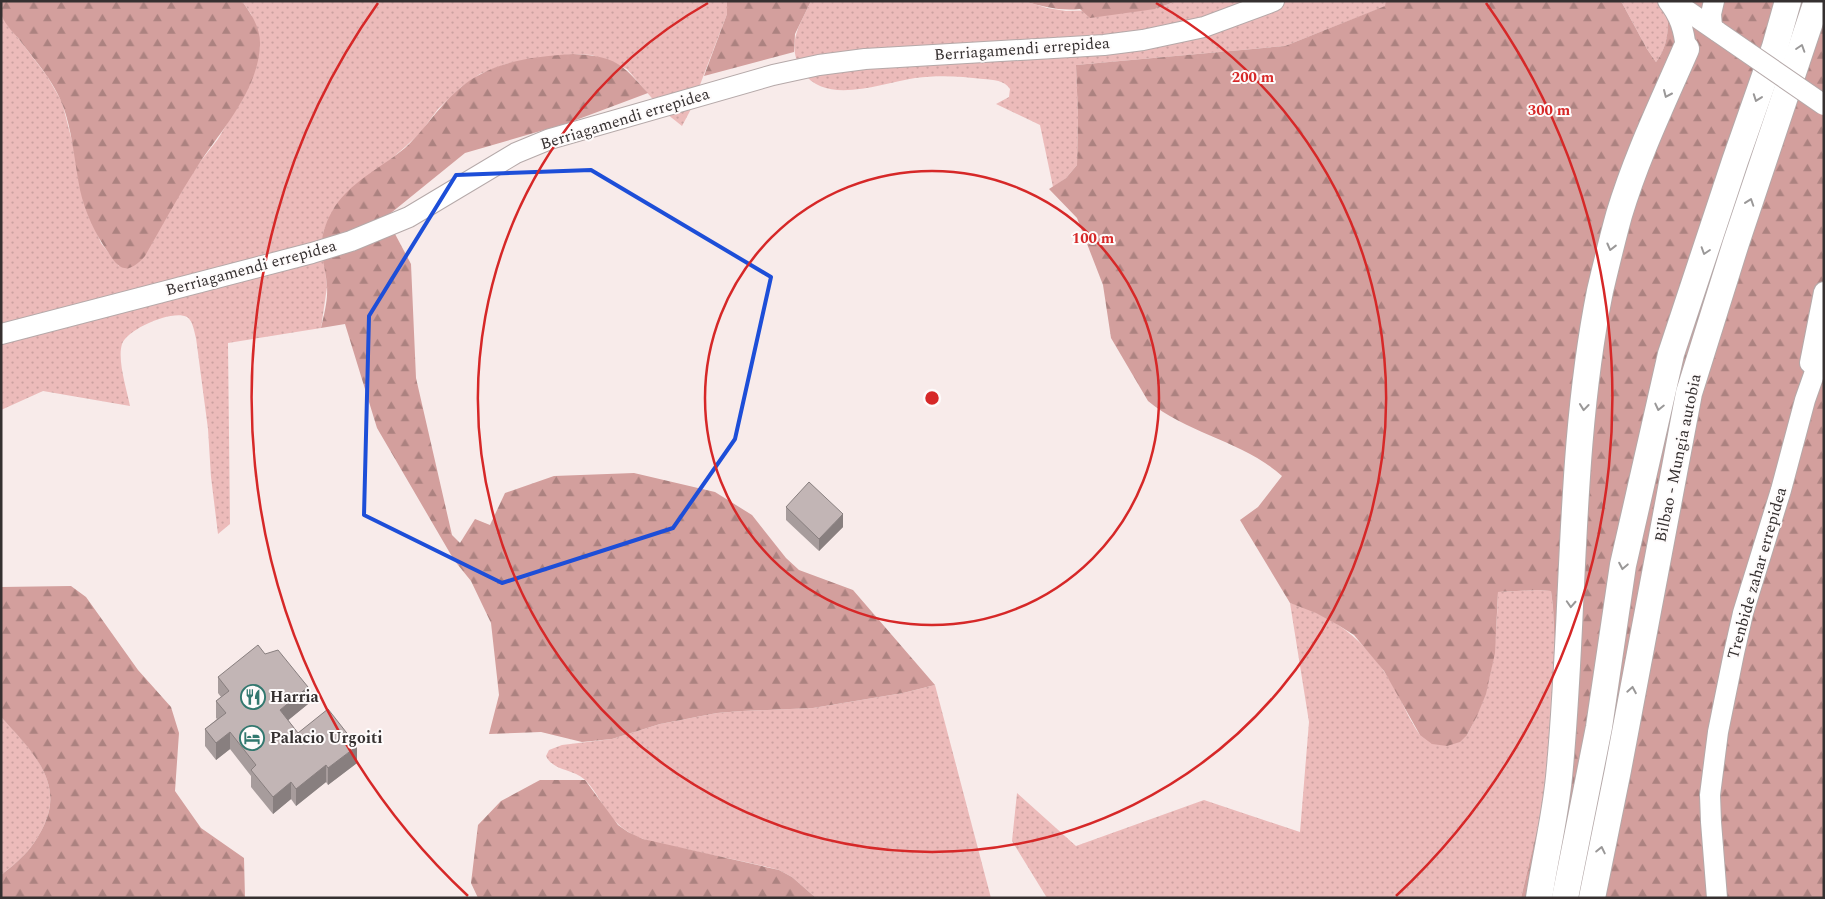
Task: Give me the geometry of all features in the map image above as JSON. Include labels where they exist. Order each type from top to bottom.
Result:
[{"type":"highway","name":"Bilbao - Mungia autobia","points":[[1565,898],[1599,727],[1623,565],[1671,354],[1735,161],[1776,47],[1788,1]]},
{"type":"highway","name":"Bilbao - Mungia autobia","points":[[1592,898],[1689,393],[1736,243],[1817,1]]},
{"type":"highway","points":[[1539,898],[1559,780],[1578,464],[1588,369],[1600,291],[1619,214],[1650,133],[1686,49]]},
{"type":"street","name":"Berriagamendi errepidea","points":[[1,334],[312,253],[350,241],[409,217],[516,153],[550,139],[773,75],[819,65],[865,59],[1104,45],[1143,40],[1204,27],[1274,1]]},
{"type":"street","points":[[1668,1],[1682,23],[1686,49],[1715,30]]},
{"type":"street","points":[[1673,1],[1824,105]]},
{"type":"street","points":[[1714,1],[1711,14],[1715,30]]},
{"type":"street","name":"Trenbide zahar errepidea","points":[[1805,400],[1813,342],[1824,292]]},
{"type":"street","name":"Trenbide zahar errepidea","points":[[1717,898],[1710,795],[1718,732],[1743,613],[1805,400],[1824,346]]},
{"type":"highlighted area","points":[[591,170],[771,277],[735,439],[673,528],[502,583],[364,515],[369,316],[456,175]]},
{"type":"shaded area","points":[[242,1],[727,1],[727,14],[690,111],[682,126],[662,110],[627,69],[592,55],[573,54],[506,64],[480,74],[461,87],[438,109],[421,132],[334,208],[324,230],[322,243],[327,287],[321,328],[228,343],[230,524],[218,534],[211,477],[208,429],[196,338],[192,324],[187,317],[180,315],[172,316],[151,322],[132,332],[122,344],[123,375],[130,406],[43,391],[1,410],[1,13],[47,76],[62,102],[73,145],[84,203],[101,243],[119,266],[218,139],[244,95],[252,77],[260,46],[251,14]]},
{"type":"shaded area","points":[[811,1],[1024,1],[1066,11],[1155,9],[1177,1],[1386,1],[1386,6],[1285,46],[1076,65],[1077,165],[1066,178],[1053,187],[1040,125],[996,104],[1009,97],[1010,89],[1002,82],[966,77],[932,76],[855,90],[840,90],[825,88],[813,82],[803,72],[795,53],[794,45],[798,28]]},
{"type":"shaded area","points":[[1621,1],[1666,1],[1668,18],[1666,40],[1661,55],[1656,62],[1647,49]]},
{"type":"shaded area","points":[[1551,591],[1558,728],[1557,746],[1521,898],[1047,898],[1012,841],[1017,793],[1076,846],[1204,800],[1300,832],[1309,722],[1290,603],[1324,616],[1339,625],[1365,648],[1387,675],[1420,735],[1467,735],[1483,700],[1492,665],[1498,592]]},
{"type":"shaded area","points":[[935,685],[991,898],[816,898],[792,877],[779,870],[662,844],[643,839],[626,831],[614,820],[584,779],[553,765],[546,756],[549,750],[562,745],[612,739],[660,724],[717,713],[813,708],[903,693]]},
{"type":"shaded area","points":[[1,717],[32,752],[40,765],[47,778],[50,792],[50,807],[39,836],[24,855],[1,875]]},
{"type":"green space","points":[[1,1],[242,1],[255,22],[260,46],[252,80],[245,95],[227,125],[190,178],[145,256],[134,266],[125,268],[117,264],[95,230],[82,198],[66,115],[58,94],[46,74],[4,20],[1,12]]},
{"type":"green space","points":[[727,1],[811,1],[795,34],[794,52],[704,76],[727,14]]},
{"type":"green space","points":[[1024,1],[1177,1],[1155,9],[1090,18],[1080,9],[1052,8]]},
{"type":"green space","points":[[1386,1],[1621,1],[1656,62],[1661,55],[1666,40],[1668,17],[1666,1],[1824,1],[1824,898],[1521,898],[1557,745],[1558,728],[1551,591],[1498,592],[1495,653],[1486,694],[1477,716],[1467,735],[1460,742],[1447,746],[1432,744],[1420,735],[1384,671],[1354,635],[1316,613],[1290,603],[1240,520],[1258,507],[1282,476],[1250,454],[1180,422],[1148,401],[1111,338],[1103,285],[1077,218],[1049,189],[1066,178],[1077,165],[1076,65],[1285,46],[1385,6]]},
{"type":"green space","points":[[573,54],[599,57],[616,63],[631,75],[648,93],[568,123],[465,153],[386,217],[411,264],[416,378],[452,535],[460,543],[475,519],[490,525],[505,493],[554,476],[634,473],[715,492],[752,515],[786,558],[799,570],[853,590],[935,685],[903,693],[813,708],[717,713],[660,724],[612,739],[582,742],[541,732],[489,734],[499,695],[491,623],[471,581],[454,560],[377,428],[345,324],[321,328],[326,308],[327,292],[322,237],[330,216],[345,194],[359,181],[405,148],[449,98],[469,81],[492,69],[514,62],[538,57]]},
{"type":"green space","points":[[71,586],[86,597],[138,670],[171,707],[179,733],[175,791],[201,828],[244,858],[245,898],[1,898],[1,875],[24,855],[39,836],[50,807],[50,793],[47,778],[32,752],[1,717],[1,587]]},
{"type":"green space","points":[[540,780],[585,780],[618,825],[628,832],[643,839],[779,870],[792,877],[816,898],[478,898],[471,883],[478,825],[501,801]]},
{"type":"building","points":[[809,482],[843,514],[819,539],[786,507]]},
{"type":"building","name":"Palacio Urgoiti","points":[[258,645],[265,654],[278,650],[308,687],[280,710],[298,733],[328,709],[357,746],[328,768],[326,765],[296,789],[291,782],[273,797],[251,770],[256,765],[230,732],[216,743],[205,729],[226,713],[216,701],[229,691],[218,677]]},
{"type":"place","name":"Harria","points":[[253,697]]},
{"type":"place","name":"Palacio Urgoiti","points":[[252,738]]}]
